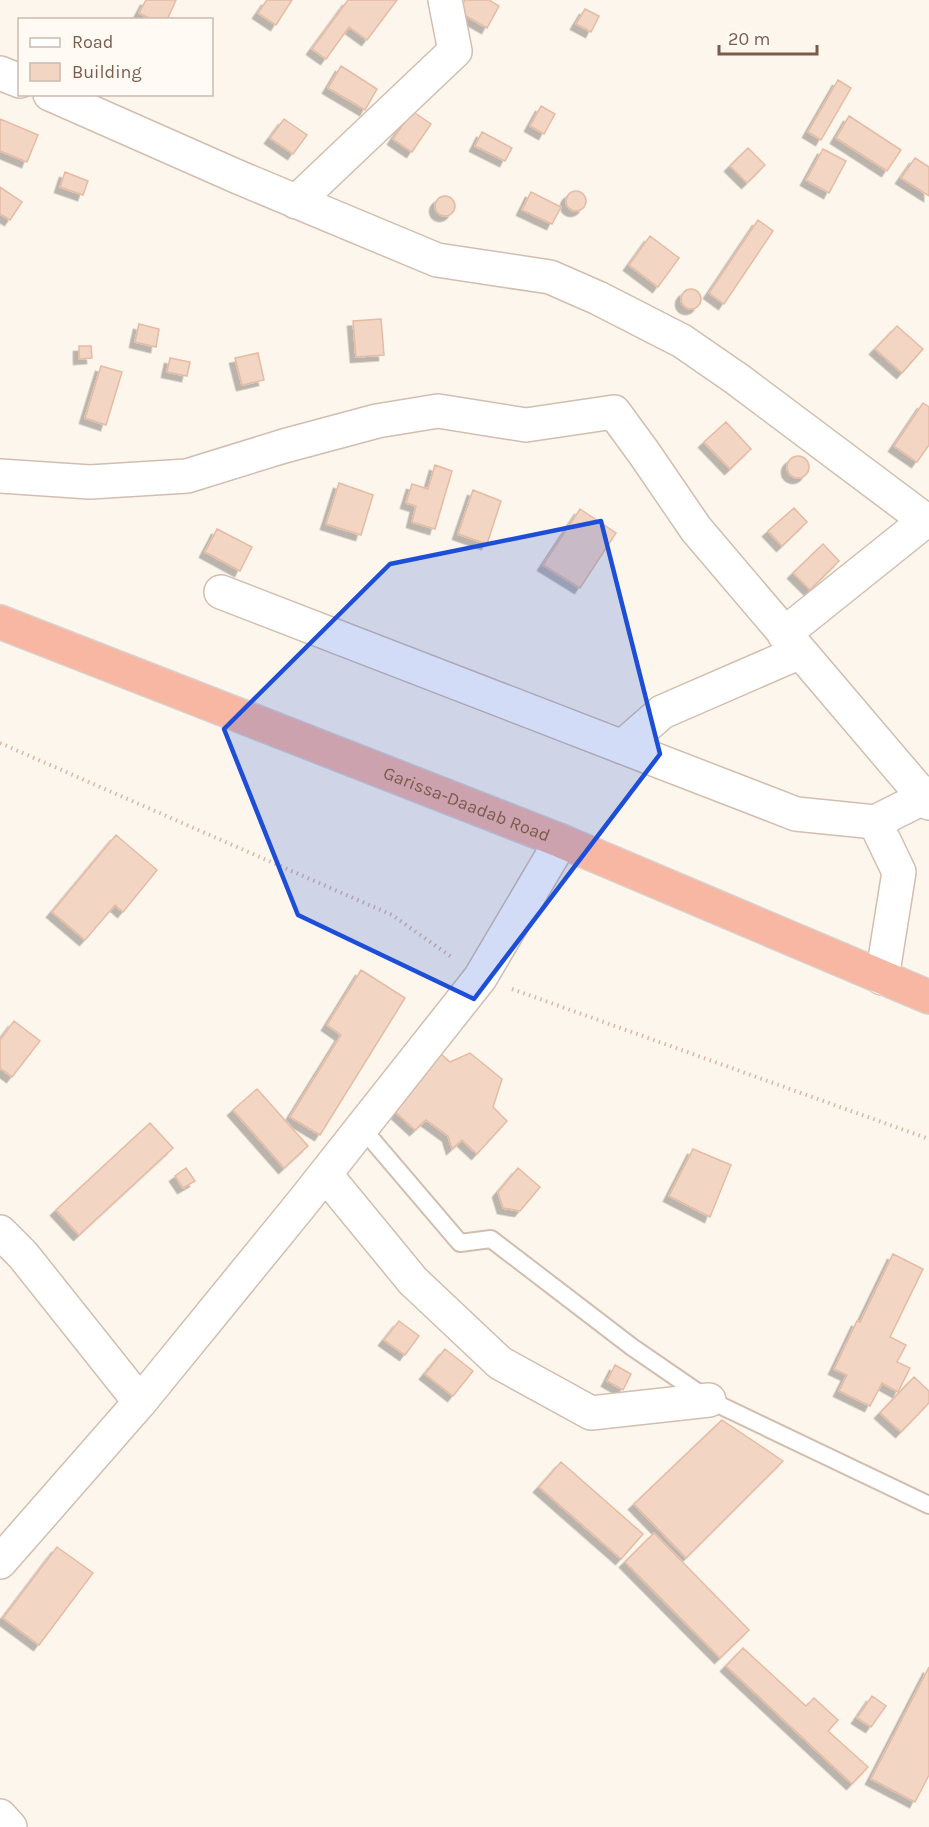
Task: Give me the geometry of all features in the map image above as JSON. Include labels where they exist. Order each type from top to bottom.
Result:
[{"type":"highway","name":"Garissa-Daadab Road","points":[[0,622],[561,842],[929,997]]},
{"type":"street","points":[[296,202],[455,51],[445,0]]},
{"type":"street","points":[[0,73],[18,80]]},
{"type":"street","points":[[55,96],[296,202],[437,260],[550,277],[598,298],[682,341],[737,379],[927,522],[792,643],[662,712],[622,747]]},
{"type":"street","points":[[0,476],[90,482],[188,476],[284,446],[367,424],[438,411],[526,425],[614,412],[696,529],[927,798],[874,822],[796,814],[221,592]]},
{"type":"street","points":[[874,822],[899,872],[882,978]]},
{"type":"street","points":[[6,1546],[140,1402],[362,1128],[480,978],[561,842]]},
{"type":"street","points":[[325,1174],[414,1281],[500,1363],[591,1413],[709,1400]]},
{"type":"street","points":[[0,1232],[30,1264],[140,1402]]},
{"type":"street","points":[[0,1815],[10,1827]]},
{"type":"lane","points":[[362,1128],[460,1243],[490,1239],[632,1347],[709,1400],[929,1505]]},
{"type":"highlighted area","points":[[601,521],[660,754],[474,999],[298,915],[224,729],[390,564]]},
{"type":"building","points":[[146,0],[176,0],[168,18],[149,18],[139,13]]},
{"type":"building","points":[[267,0],[292,0],[276,25],[258,13]]},
{"type":"building","points":[[348,0],[397,0],[367,40],[349,27],[326,59],[312,49]]},
{"type":"building","points":[[465,0],[489,0],[499,6],[487,28],[459,12]]},
{"type":"building","points":[[585,9],[599,16],[591,32],[576,24]]},
{"type":"building","points":[[341,66],[377,89],[365,110],[328,88]]},
{"type":"building","points":[[838,80],[851,88],[821,140],[808,132]]},
{"type":"building","points":[[541,106],[555,114],[544,134],[530,126]]},
{"type":"building","points":[[412,111],[431,124],[412,152],[393,139]]},
{"type":"building","points":[[849,116],[901,150],[887,171],[836,138]]},
{"type":"building","points":[[0,119],[38,135],[27,162],[0,151]]},
{"type":"building","points":[[284,119],[307,135],[293,154],[270,138]]},
{"type":"building","points":[[482,132],[512,148],[505,161],[475,146]]},
{"type":"building","points":[[748,148],[765,165],[747,183],[730,166]]},
{"type":"building","points":[[823,149],[846,161],[829,193],[806,180]]},
{"type":"building","points":[[915,158],[929,167],[929,196],[901,178]]},
{"type":"building","points":[[65,172],[88,181],[83,195],[60,187]]},
{"type":"building","points":[[0,187],[22,202],[10,220],[0,214]]},
{"type":"building","points":[[576,191],[583,194],[586,201],[583,208],[576,211],[569,208],[566,201],[569,194]]},
{"type":"building","points":[[531,192],[561,207],[552,224],[522,210]]},
{"type":"building","points":[[445,196],[452,199],[455,206],[452,213],[445,216],[438,213],[435,206],[438,199]]},
{"type":"building","points":[[758,220],[773,231],[724,304],[709,293]]},
{"type":"building","points":[[650,236],[679,258],[658,287],[629,265]]},
{"type":"building","points":[[691,289],[698,292],[701,299],[698,306],[691,309],[684,306],[681,299],[684,292]]},
{"type":"building","points":[[381,319],[384,355],[356,357],[353,321]]},
{"type":"building","points":[[139,324],[159,329],[156,347],[135,342]]},
{"type":"building","points":[[897,326],[923,349],[902,373],[875,349]]},
{"type":"building","points":[[79,346],[91,346],[92,358],[79,359]]},
{"type":"building","points":[[258,353],[264,380],[242,385],[235,358]]},
{"type":"building","points":[[170,358],[190,362],[187,376],[167,372]]},
{"type":"building","points":[[101,366],[122,372],[106,425],[85,418]]},
{"type":"building","points":[[923,403],[929,407],[929,445],[917,462],[894,446]]},
{"type":"building","points":[[726,422],[751,449],[730,469],[704,442]]},
{"type":"building","points":[[798,456],[806,459],[809,467],[806,475],[798,478],[790,475],[787,467],[790,459]]},
{"type":"building","points":[[435,465],[452,471],[435,529],[412,522],[416,506],[406,503],[412,484],[428,489]]},
{"type":"building","points":[[339,483],[373,495],[361,535],[326,524]]},
{"type":"building","points":[[473,490],[501,501],[487,544],[458,534]]},
{"type":"building","points":[[794,508],[807,522],[782,546],[768,531]]},
{"type":"building","points":[[580,509],[616,533],[580,588],[543,565]]},
{"type":"building","points":[[217,529],[252,547],[240,571],[205,552]]},
{"type":"building","points":[[823,544],[839,561],[810,590],[793,573]]},
{"type":"building","points":[[116,835],[157,870],[123,912],[115,905],[85,940],[52,912]]},
{"type":"building","points":[[361,970],[405,998],[320,1135],[290,1117],[341,1035],[327,1025]]},
{"type":"building","points":[[14,1021],[40,1041],[12,1077],[0,1068],[0,1040]]},
{"type":"building","points":[[440,1053],[450,1062],[470,1053],[502,1079],[493,1107],[507,1121],[477,1154],[462,1140],[452,1149],[448,1136],[426,1120],[415,1130],[390,1107]]},
{"type":"building","points":[[257,1089],[308,1146],[284,1168],[233,1110]]},
{"type":"building","points":[[150,1123],[173,1148],[79,1235],[56,1210]]},
{"type":"building","points":[[693,1149],[731,1165],[710,1217],[669,1196]]},
{"type":"building","points":[[186,1168],[195,1181],[183,1188],[175,1176]]},
{"type":"building","points":[[518,1168],[540,1187],[520,1211],[503,1208],[498,1192]]},
{"type":"building","points":[[893,1254],[923,1269],[890,1337],[906,1345],[897,1362],[910,1368],[898,1392],[882,1383],[870,1406],[839,1391],[847,1375],[834,1369]]},
{"type":"building","points":[[399,1321],[419,1336],[405,1355],[384,1340]]},
{"type":"building","points":[[445,1349],[473,1371],[453,1396],[425,1374]]},
{"type":"building","points":[[615,1365],[631,1374],[623,1390],[607,1381]]},
{"type":"building","points":[[914,1377],[929,1391],[929,1403],[901,1432],[880,1413]]},
{"type":"building","points":[[722,1420],[783,1461],[686,1558],[634,1504]]},
{"type":"building","points":[[561,1462],[643,1534],[621,1559],[539,1487]]},
{"type":"building","points":[[654,1533],[749,1630],[720,1658],[625,1562]]},
{"type":"building","points":[[57,1547],[93,1573],[39,1645],[3,1618]]},
{"type":"building","points":[[743,1648],[806,1706],[814,1698],[838,1720],[828,1731],[868,1767],[852,1784],[726,1666]]},
{"type":"building","points":[[929,1667],[929,1775],[915,1802],[871,1779]]},
{"type":"building","points":[[872,1696],[886,1706],[871,1727],[857,1718]]}]
